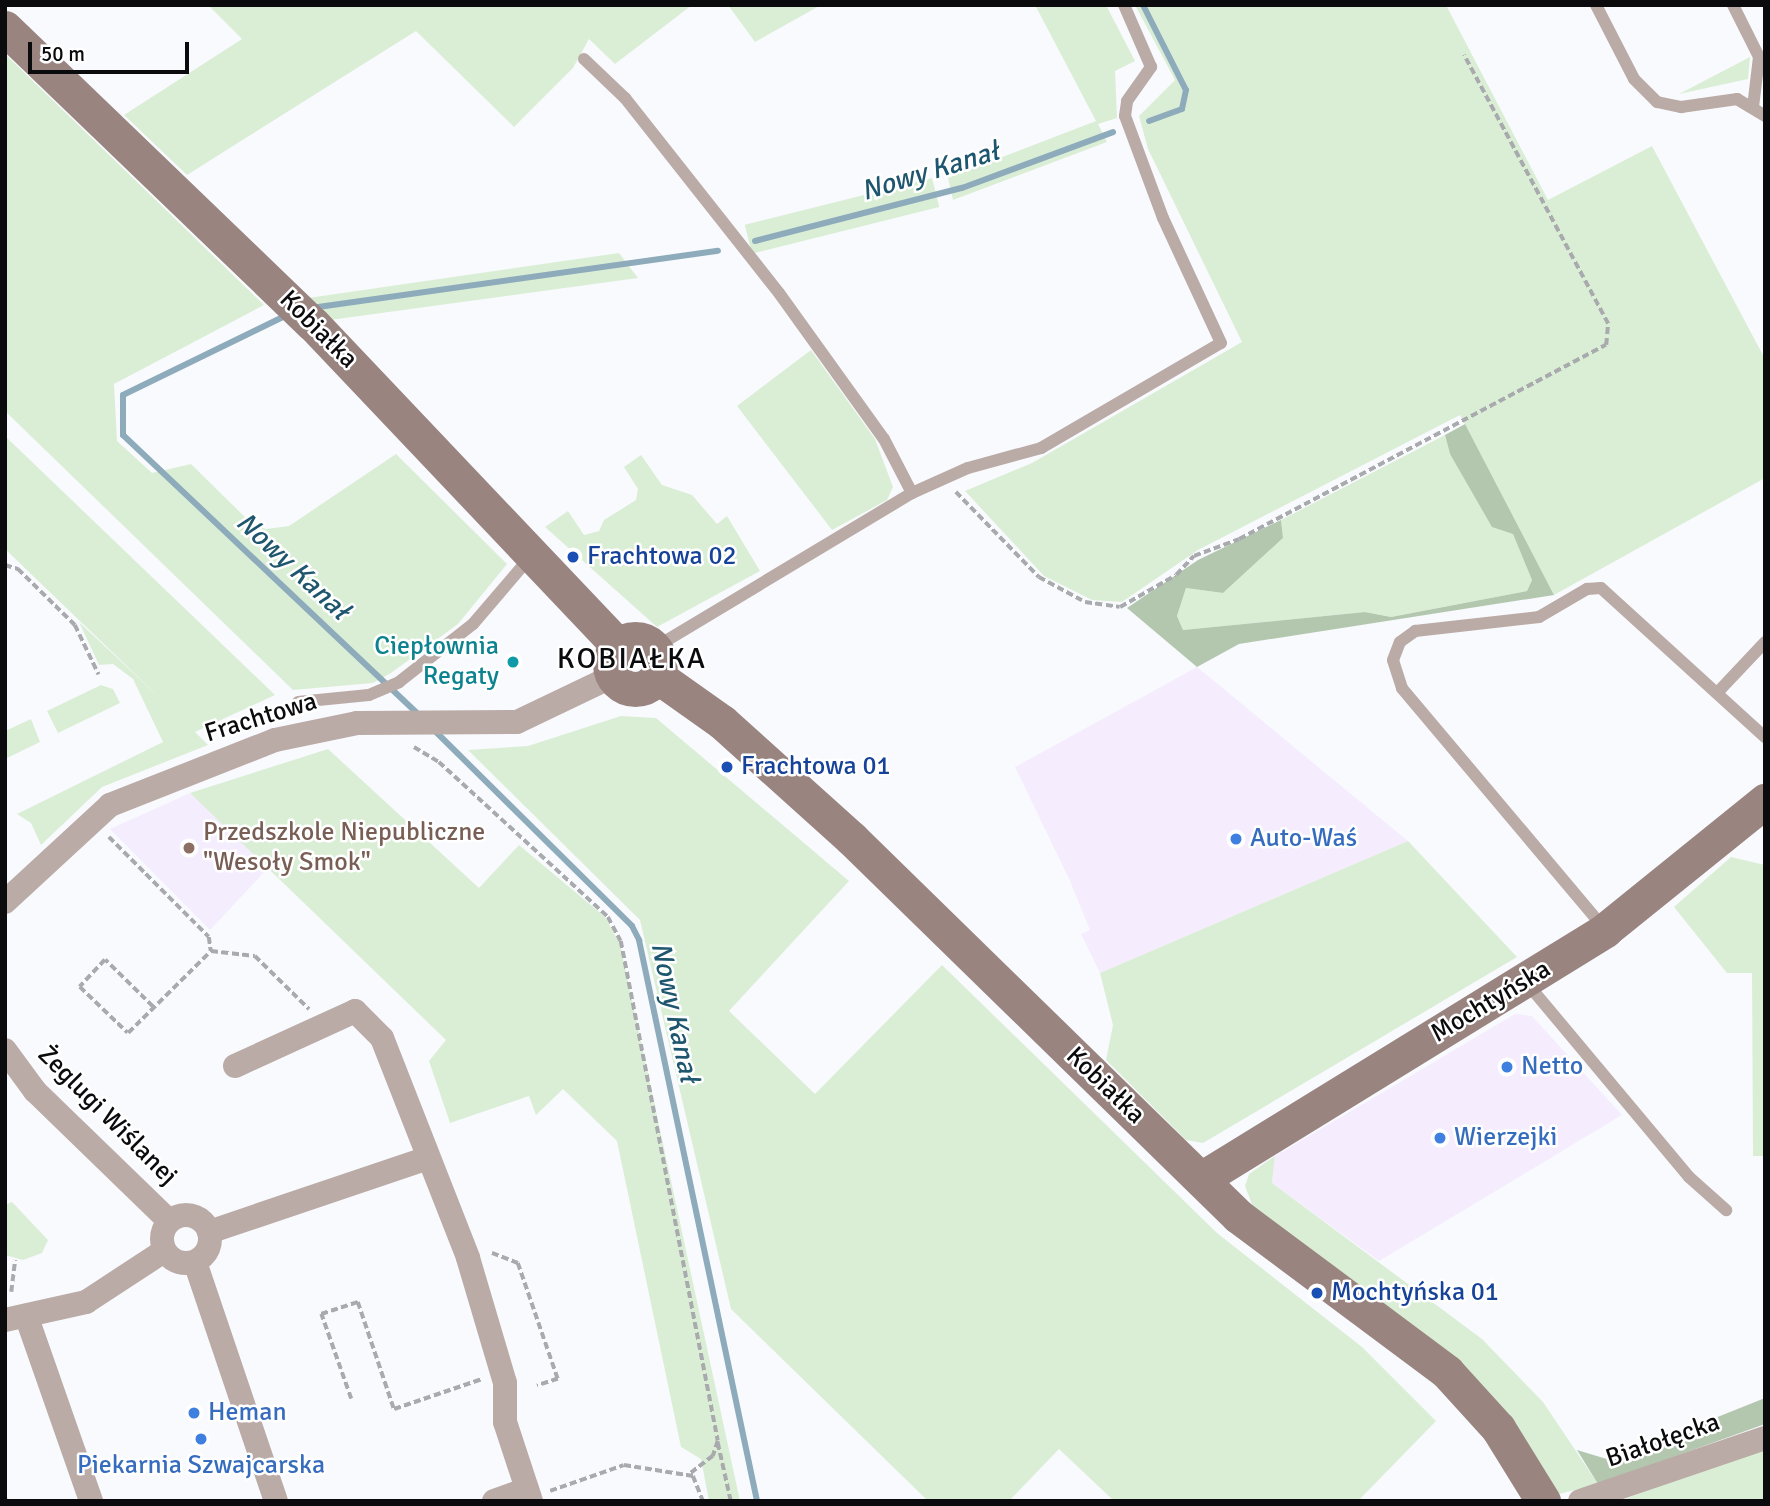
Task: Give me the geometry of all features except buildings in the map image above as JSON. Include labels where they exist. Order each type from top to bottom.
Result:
[{"type":"street","name":"Kobiałka","points":[[5,28],[285,296],[535,552],[616,661]]},
{"type":"street","points":[[637,639],[655,662],[633,689],[616,661],[637,639]]},
{"type":"street","name":"Frachtowa","points":[[5,902],[110,805],[275,740],[372,723],[468,724],[528,719],[616,661]]},
{"type":"street","name":"Kobiałka","points":[[655,662],[852,839],[1261,1235],[1380,1316],[1447,1372],[1498,1428],[1543,1501]]},
{"type":"street","name":"Mochtyńska","points":[[1201,1179],[1525,982],[1605,930],[1765,801]]},
{"type":"street","points":[[235,1066],[355,1011],[391,1053],[427,1158],[439,1172],[468,1258],[505,1383],[505,1422],[533,1495],[494,1501]]},
{"type":"street","name":"Żeglugi Wiślanej","points":[[5,1050],[35,1091],[169,1221]]},
{"type":"street","points":[[91,1501],[16,1319],[86,1303],[164,1251],[175,1261],[195,1262],[208,1249],[209,1232],[427,1158]]},
{"type":"street","name":"Żeglugi Wiślanej","points":[[164,1251],[161,1235],[169,1221],[192,1216],[209,1232]]},
{"type":"street","points":[[195,1262],[276,1501]]},
{"type":"street","name":"Białołęcka","points":[[1580,1501],[1765,1438]]},
{"type":"lane","points":[[655,662],[912,493],[934,483],[1041,448],[1222,343],[1163,218],[1125,116],[1127,101],[1151,66],[1124,5]]},
{"type":"lane","points":[[1596,5],[1634,79],[1657,102],[1681,107],[1723,98],[1753,107],[1765,116]]},
{"type":"lane","points":[[1733,5],[1759,57],[1753,107]]},
{"type":"lane","points":[[584,59],[625,98],[779,293],[884,439],[912,493]]},
{"type":"lane","points":[[298,702],[384,691],[400,682],[473,624],[535,552]]},
{"type":"lane","points":[[1605,930],[1402,688],[1393,670],[1395,650],[1415,631],[1539,617],[1587,589],[1601,588],[1765,737]]},
{"type":"lane","points":[[1717,693],[1765,642]]},
{"type":"lane","points":[[1525,982],[1696,1185],[1726,1210]]},
{"type":"path","points":[[934,483],[965,497],[1039,577],[1084,602],[1120,607],[1176,575],[1194,556],[1239,539],[1606,345],[1608,324],[1464,55]]},
{"type":"path","points":[[5,565],[18,569],[75,625],[99,676]]},
{"type":"path","points":[[401,744],[439,762],[608,917],[621,941],[731,1501]]},
{"type":"path","points":[[106,834],[209,936],[211,951]]},
{"type":"path","points":[[153,1007],[106,960],[80,987],[128,1033],[211,951]]},
{"type":"path","points":[[211,951],[255,956],[313,1017]]},
{"type":"path","points":[[492,1253],[518,1262],[558,1379],[537,1386]]},
{"type":"path","points":[[11,1292],[15,1260]]},
{"type":"path","points":[[351,1399],[321,1314],[358,1302],[394,1409],[491,1377]]},
{"type":"path","points":[[689,1475],[713,1456],[718,1441]]},
{"type":"path","points":[[533,1495],[624,1465],[689,1475],[699,1483],[703,1501]]},
{"type":"shaded area","points":[[1197,667],[1408,841],[1100,973],[1081,934],[1090,930],[1070,881],[1015,767]]},
{"type":"shaded area","name":"Przedszkole Niepubliczne \"Wesoły Smok\"","points":[[190,793],[269,867],[210,930],[110,829]]},
{"type":"shaded area","points":[[1515,1014],[1532,1016],[1622,1115],[1379,1261],[1272,1183],[1275,1156]]},
{"type":"green space","points":[[208,5],[692,5],[615,64],[589,39],[573,68],[514,127],[416,31],[187,175],[124,115],[242,39]]},
{"type":"green space","points":[[728,5],[821,5],[755,42]]},
{"type":"green space","points":[[1035,5],[1106,5],[1135,61],[1115,71],[1117,118],[1098,124],[1107,142],[953,200],[948,178],[1096,121]]},
{"type":"green space","points":[[1135,5],[1446,5],[1548,200],[1652,146],[1765,359],[1765,478],[1554,595],[1460,415],[1198,550],[1122,602],[1092,600],[1044,576],[965,491],[1032,463],[1242,342],[1148,149],[1139,116],[1175,80]]},
{"type":"green space","points":[[5,54],[264,305],[114,384],[117,441],[152,473],[191,464],[250,522],[266,529],[289,526],[396,454],[507,564],[458,624],[391,673],[373,683],[293,690],[5,411]]},
{"type":"green space","points":[[1750,57],[1748,79],[1679,94]]},
{"type":"green space","points":[[932,178],[939,207],[752,254],[745,225]]},
{"type":"green space","points":[[619,253],[638,278],[330,320],[308,298]]},
{"type":"green space","points":[[811,350],[875,439],[893,487],[887,500],[832,530],[737,406]]},
{"type":"green space","points":[[1465,424],[1554,595],[1239,644],[1197,667],[1127,608],[1198,560],[1281,520],[1283,538],[1223,593],[1186,588],[1177,616],[1183,630],[1365,612],[1391,617],[1527,591],[1532,580],[1513,534],[1492,527],[1450,454],[1445,435]]},
{"type":"green space","points":[[1445,435],[1450,454],[1513,533],[1532,580],[1527,591],[1391,617],[1365,612],[1183,630],[1177,616],[1186,588],[1223,593],[1283,538],[1281,520]]},
{"type":"green space","points":[[5,436],[275,695],[195,732],[208,745],[102,787],[41,845],[31,823],[17,814],[163,742],[133,679],[113,664],[99,665],[79,622],[161,699],[5,549]]},
{"type":"green space","points":[[641,455],[662,485],[692,495],[717,524],[727,516],[760,571],[657,627],[545,527],[568,511],[584,535],[599,531],[604,520],[636,500],[638,489],[624,467]]},
{"type":"green space","points":[[101,685],[113,689],[120,703],[58,733],[47,711]]},
{"type":"green space","points":[[621,716],[656,718],[849,881],[729,1011],[815,1094],[942,965],[1217,1233],[1362,1347],[1436,1421],[1358,1501],[1114,1501],[1059,1449],[1009,1501],[928,1501],[731,1309],[640,920],[468,750],[528,746]]},
{"type":"green space","points":[[31,719],[40,742],[5,759],[5,731]]},
{"type":"green space","points":[[328,749],[479,888],[519,845],[605,917],[620,944],[740,1501],[709,1501],[701,1459],[681,1447],[617,1141],[563,1089],[536,1115],[529,1096],[450,1123],[429,1061],[446,1040],[190,793]]},
{"type":"green space","points":[[1408,841],[1517,957],[1203,1143],[1186,1140],[1106,1060],[1113,1025],[1100,973]]},
{"type":"green space","points":[[1731,857],[1765,865],[1765,1156],[1753,1156],[1752,973],[1727,973],[1674,907]]},
{"type":"green space","points":[[1275,1156],[1272,1183],[1482,1339],[1543,1402],[1598,1484],[1559,1494],[1253,1207],[1245,1186],[1249,1174]]},
{"type":"green space","points":[[12,1202],[48,1240],[42,1253],[23,1260],[5,1255],[5,1205]]},
{"type":"green space","points":[[1765,1398],[1765,1424],[1598,1484],[1577,1450],[1610,1460]]},
{"type":"green space","points":[[1765,1448],[1765,1501],[1620,1501],[1698,1471]]},
{"type":"waterway","name":"Nowy Kanał","points":[[1143,5],[1186,90],[1182,109],[1149,121]]},
{"type":"waterway","name":"Nowy Kanał","points":[[755,241],[962,188],[1113,132]]},
{"type":"waterway","name":"Nowy Kanał","points":[[311,308],[718,251]]},
{"type":"waterway","name":"Nowy Kanał","points":[[287,315],[123,395],[123,435],[418,714]]},
{"type":"waterway","name":"Nowy Kanał","points":[[433,729],[632,926],[639,940],[757,1501]]},
{"type":"place","name":"Frachtowa 02","points":[[573,557]]},
{"type":"place","name":"Ciepłownia Regaty","points":[[513,662]]},
{"type":"place","name":"Frachtowa 01","points":[[727,767]]},
{"type":"place","name":"Auto-Waś","points":[[1236,839]]},
{"type":"place","name":"Przedszkole Niepubliczne \"Wesoły Smok\"","points":[[189,848]]},
{"type":"place","name":"Netto","points":[[1507,1067]]},
{"type":"place","name":"Wierzejki","points":[[1440,1138]]},
{"type":"place","name":"Mochtyńska 01","points":[[1317,1293]]},
{"type":"place","name":"Heman","points":[[194,1413]]},
{"type":"place","name":"Piekarnia Szwajcarska","points":[[201,1439]]},
{"type":"district","name":"KOBIAŁKA","points":[[632,659]]}]
